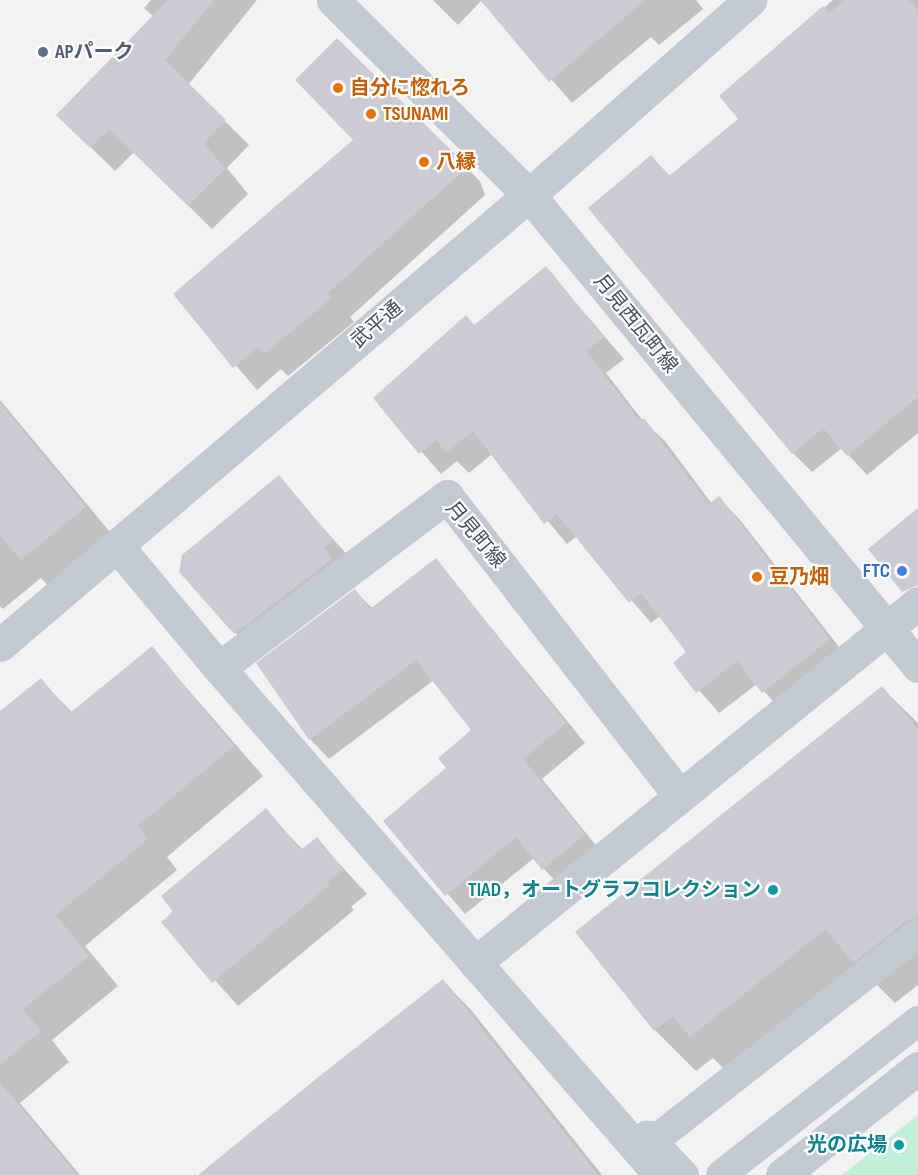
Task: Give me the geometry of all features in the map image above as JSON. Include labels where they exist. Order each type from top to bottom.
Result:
[{"type":"street","name":"月見西瓦町線","points":[[333,0],[529,195],[885,629],[918,666]]},
{"type":"street","name":"武平通","points":[[0,645],[118,547],[529,195],[750,0]]},
{"type":"street","name":"月見町線","points":[[219,668],[447,496],[680,796]]},
{"type":"street","points":[[118,547],[219,668],[660,1175]]},
{"type":"street","points":[[475,963],[918,603]]},
{"type":"street","points":[[684,1175],[647,1136],[660,1136],[918,934]]},
{"type":"street","points":[[721,1175],[918,1021]]},
{"type":"street","points":[[782,1175],[918,1068]]},
{"type":"green space","name":"光の広場","points":[[918,1115],[918,1175],[842,1175]]},
{"type":"building","points":[[168,0],[214,0],[165,60],[226,120],[204,143],[225,169],[188,206],[109,129],[90,148],[56,115]]},
{"type":"building","points":[[480,0],[645,0],[549,82]]},
{"type":"building","points":[[845,0],[909,0],[918,11],[918,397],[847,456],[823,428],[792,454],[588,208],[651,155],[669,176],[738,119],[719,96],[823,6],[829,13]]},
{"type":"building","points":[[337,38],[457,156],[463,171],[328,293],[332,298],[264,354],[258,347],[233,368],[173,294],[353,140],[295,80]]},
{"type":"building","points":[[546,266],[604,337],[586,351],[640,421],[644,418],[709,504],[719,496],[830,639],[762,693],[737,661],[696,693],[673,663],[686,652],[641,593],[629,603],[557,514],[544,524],[473,431],[446,453],[436,440],[419,454],[373,398],[466,315],[474,325]]},
{"type":"building","points":[[0,403],[86,507],[21,560],[0,536]]},
{"type":"building","points":[[279,475],[333,540],[324,547],[332,559],[234,634],[179,572],[182,555]]},
{"type":"building","points":[[918,508],[918,585],[902,592],[868,549]]},
{"type":"building","points":[[436,558],[566,723],[523,759],[585,834],[542,870],[516,837],[445,896],[383,821],[446,768],[438,758],[471,730],[416,660],[309,740],[256,663],[355,589],[370,609]]},
{"type":"building","points":[[152,646],[234,746],[138,826],[148,839],[56,915],[89,956],[23,1009],[41,1031],[0,1065],[0,711],[41,678],[70,713]]},
{"type":"building","name":"TIAD，オートグラフコレクション","points":[[882,686],[918,729],[918,917],[907,920],[853,963],[826,929],[690,1037],[673,1016],[654,1031],[575,932]]},
{"type":"building","points":[[266,808],[301,850],[317,837],[343,869],[327,882],[330,885],[212,983],[161,922],[173,912],[161,896]]},
{"type":"building","points":[[443,979],[598,1175],[198,1175],[316,1079]]},
{"type":"building","points":[[0,1082],[77,1175],[0,1175]]},
{"type":"place","name":"APパーク","points":[[43,52]]},
{"type":"place","name":"自分に惚れろ","points":[[338,88]]},
{"type":"place","name":"TSUNAMI","points":[[371,114]]},
{"type":"place","name":"八縁","points":[[424,162]]},
{"type":"place","name":"FTC","points":[[902,571]]},
{"type":"place","name":"豆乃畑","points":[[757,577]]},
{"type":"place","name":"TIAD，オートグラフコレクション","points":[[773,890]]},
{"type":"place","name":"光の広場","points":[[899,1145]]}]
